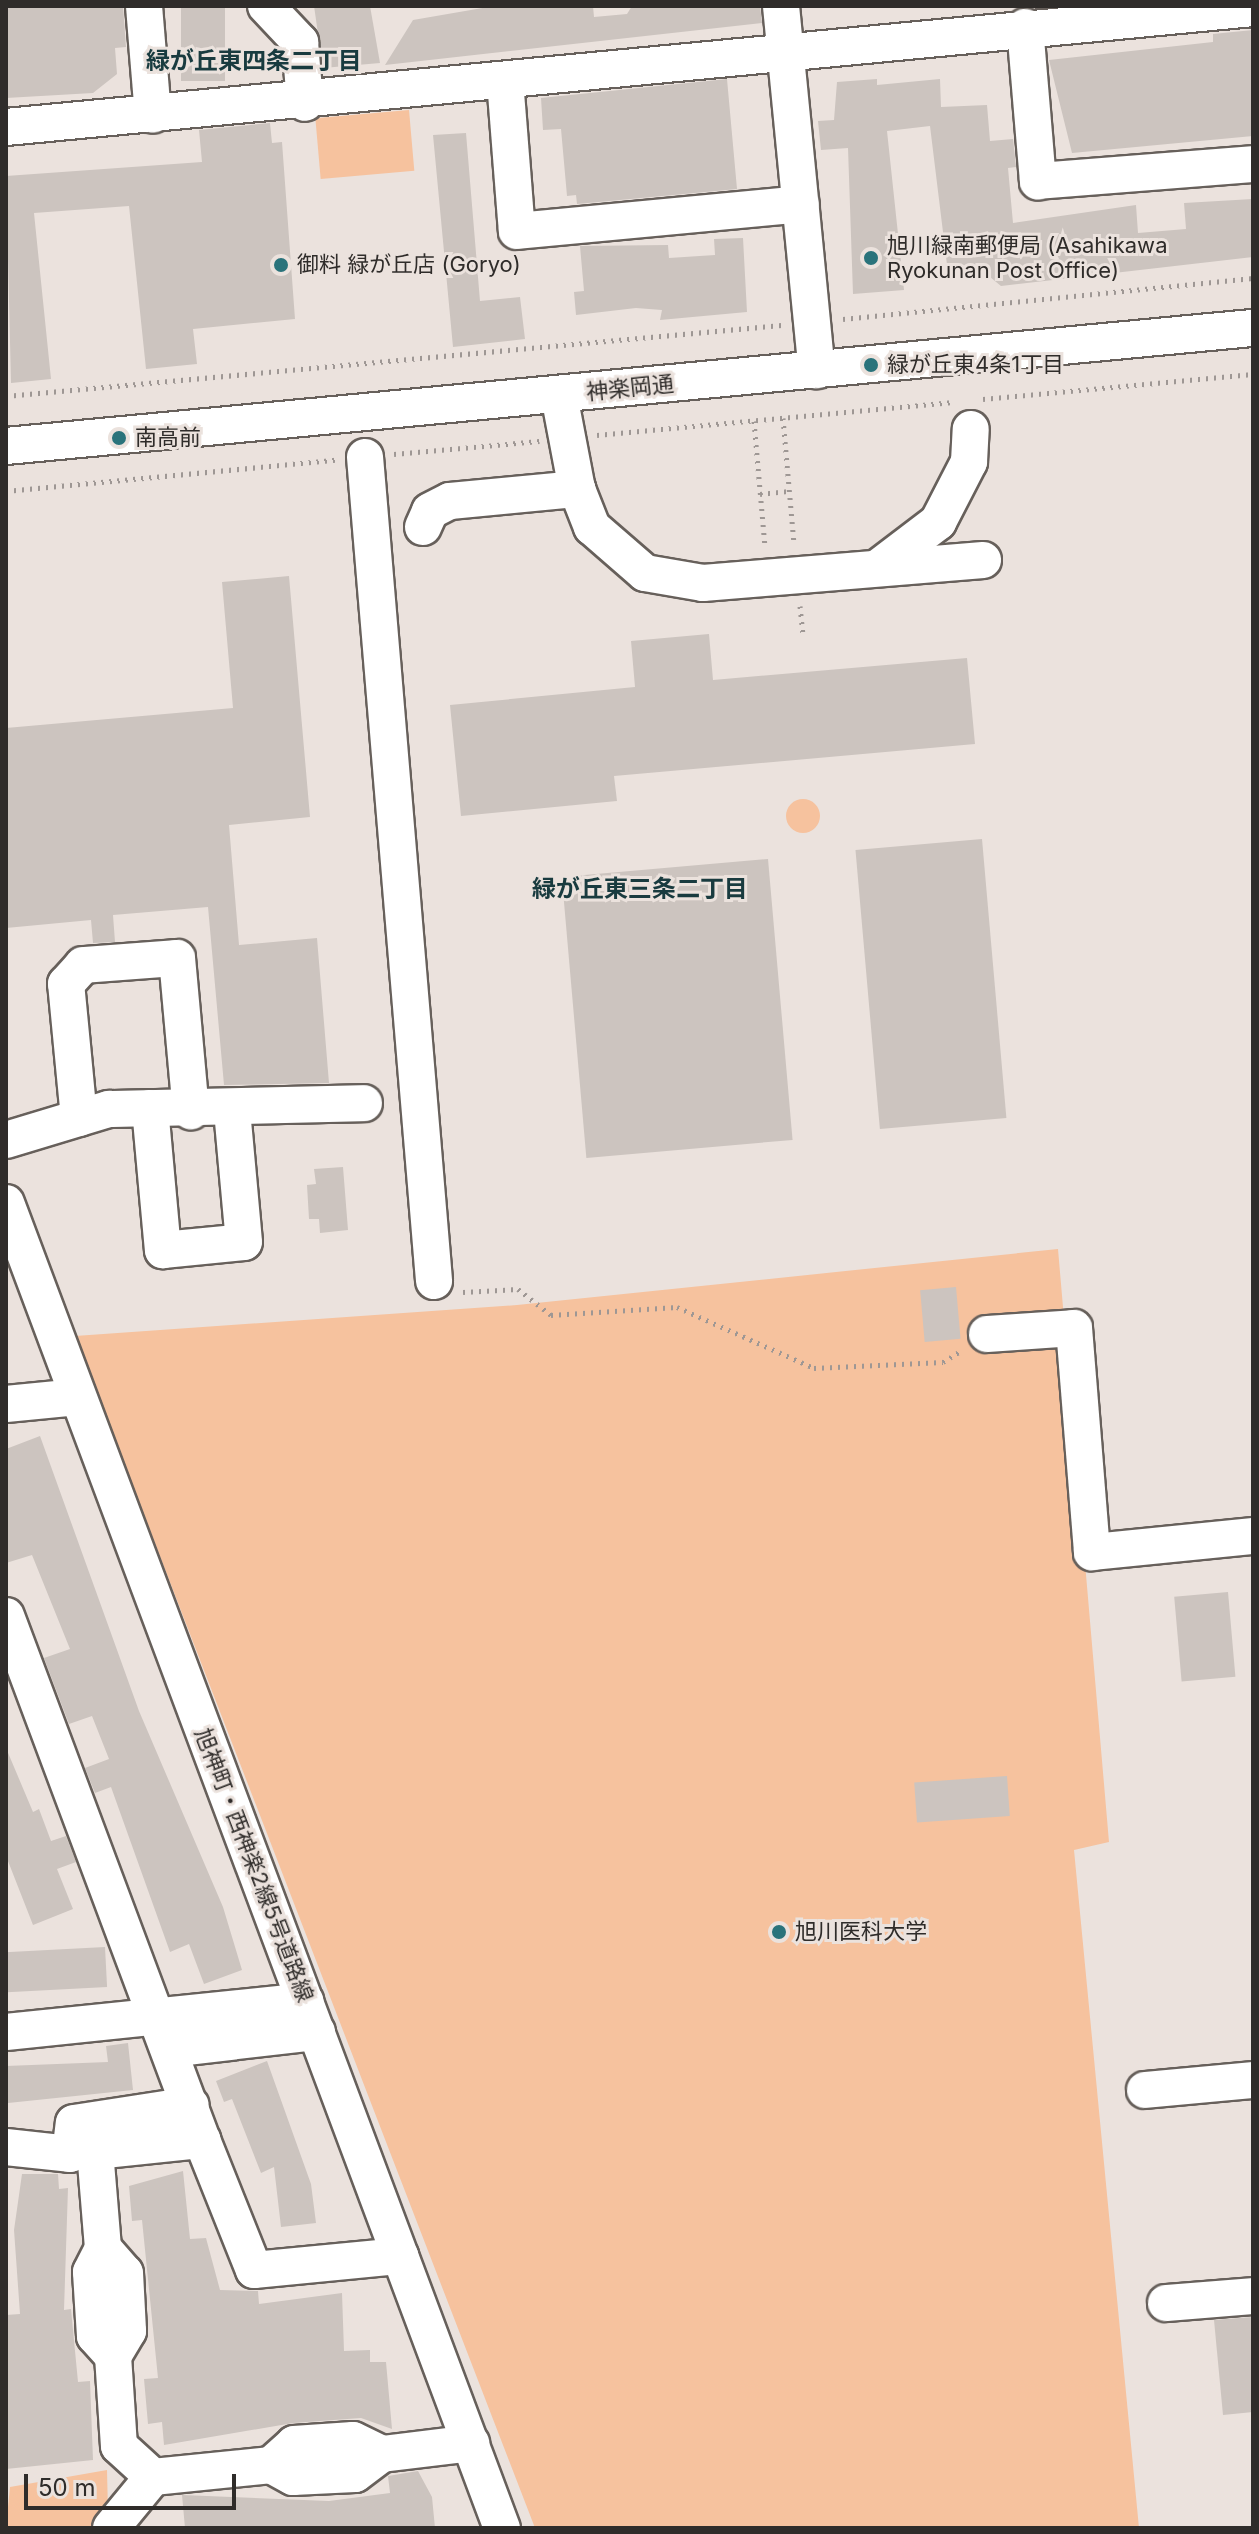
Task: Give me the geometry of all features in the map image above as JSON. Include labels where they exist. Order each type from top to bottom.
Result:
[{"type":"street","points":[[144,6],[153,115]]},
{"type":"street","points":[[266,6],[300,42],[305,103]]},
{"type":"street","points":[[781,6],[817,370]]},
{"type":"street","points":[[6,127],[305,103],[1025,27],[1253,8]]},
{"type":"street","points":[[1025,27],[1038,181],[1253,164]]},
{"type":"street","points":[[505,80],[517,231],[801,204]]},
{"type":"street","name":"神楽岡通","points":[[6,446],[1253,328]]},
{"type":"street","points":[[559,395],[577,489],[592,527],[645,573],[703,583],[796,567],[869,570],[983,560]]},
{"type":"street","points":[[869,570],[894,561],[938,522],[969,462],[956,416]]},
{"type":"street","points":[[365,457],[434,1281]]},
{"type":"street","points":[[423,527],[430,511],[450,501],[577,489]]},
{"type":"street","points":[[79,1118],[66,984],[83,965],[177,958],[191,1111]]},
{"type":"street","points":[[6,1140],[79,1118],[150,1108],[191,1111],[364,1103]]},
{"type":"street","points":[[150,1108],[163,1250],[244,1242],[232,1110]]},
{"type":"street","name":"旭神町・西神楽2線5号道路線","points":[[6,1203],[502,2528]]},
{"type":"street","points":[[987,1334],[1074,1328],[1092,1552],[1253,1536]]},
{"type":"street","points":[[6,1404],[78,1397]]},
{"type":"street","points":[[6,1616],[202,2140],[254,2270],[400,2256]]},
{"type":"street","points":[[6,2032],[155,2014],[311,2016]]},
{"type":"street","points":[[169,2049],[311,2016]]},
{"type":"street","points":[[1145,2090],[1253,2080]]},
{"type":"street","points":[[6,2147],[70,2154],[74,2123],[191,2105]]},
{"type":"street","points":[[153,2477],[119,2446],[113,2356],[95,2336],[91,2272],[103,2248],[95,2151],[202,2140]]},
{"type":"street","points":[[1166,2303],[1253,2296]]},
{"type":"street","points":[[111,2528],[153,2477],[271,2465],[294,2444],[353,2440],[382,2454],[471,2443]]},
{"type":"path","points":[[6,396],[1253,278]]},
{"type":"path","points":[[591,448],[590,436],[783,418],[956,416],[1253,374]]},
{"type":"path","points":[[783,418],[803,635]]},
{"type":"path","points":[[754,421],[766,560],[796,567]]},
{"type":"path","points":[[6,491],[545,440]]},
{"type":"path","points":[[760,494],[790,491]]},
{"type":"path","points":[[434,1281],[454,1293],[518,1289],[551,1315],[677,1307],[814,1368],[943,1362],[987,1334]]},
{"type":"shaded area","points":[[409,110],[414,171],[321,179],[315,118]]},
{"type":"shaded area","points":[[803,799],[815,804],[820,816],[815,828],[803,833],[791,828],[786,816],[791,804]]},
{"type":"shaded area","name":"旭川医科大学","points":[[1058,1249],[1109,1842],[1074,1850],[1139,2528],[535,2528],[75,1336],[517,1305]]},
{"type":"shaded area","points":[[107,2470],[108,2513],[91,2528],[6,2528],[10,2487]]},
{"type":"building","points":[[6,6],[123,6],[126,47],[115,48],[117,74],[93,93],[6,98]]},
{"type":"building","points":[[181,6],[225,6],[225,81],[181,81]]},
{"type":"building","points":[[314,6],[370,6],[380,63],[323,68]]},
{"type":"building","points":[[494,6],[593,6],[594,17],[627,14],[632,6],[760,6],[762,23],[385,65],[413,20]]},
{"type":"building","points":[[1253,30],[1253,136],[1072,153],[1049,60],[1213,42],[1213,34]]},
{"type":"building","points":[[727,79],[737,189],[577,204],[576,195],[567,196],[561,129],[543,130],[541,98]]},
{"type":"building","points":[[877,79],[877,85],[940,79],[941,107],[987,105],[990,141],[1013,139],[1016,167],[1008,168],[1013,223],[1136,205],[1138,233],[1186,229],[1184,203],[1253,199],[1253,257],[1001,286],[990,277],[949,281],[930,126],[887,131],[904,290],[853,294],[848,148],[821,150],[818,121],[834,120],[837,82]]},
{"type":"building","points":[[270,123],[272,143],[282,142],[295,319],[193,329],[197,364],[146,369],[129,206],[34,213],[51,379],[11,383],[6,176],[202,162],[199,130]]},
{"type":"building","points":[[466,133],[480,301],[520,297],[525,339],[453,347],[433,135]]},
{"type":"building","points":[[743,238],[747,312],[660,320],[662,310],[636,308],[576,315],[574,292],[584,291],[580,246],[668,245],[669,258],[715,255],[714,239]]},
{"type":"building","points":[[289,576],[310,817],[229,825],[239,945],[317,938],[329,1083],[224,1085],[208,907],[113,915],[115,942],[93,943],[91,920],[6,928],[6,728],[233,708],[222,582]]},
{"type":"building","points":[[709,634],[713,680],[967,658],[975,744],[614,776],[617,801],[461,816],[450,705],[635,687],[631,641]]},
{"type":"building","points":[[982,839],[1006,1118],[880,1129],[855,850]]},
{"type":"building","points":[[768,859],[793,1140],[586,1158],[562,877]]},
{"type":"building","points":[[343,1167],[348,1230],[320,1233],[319,1219],[309,1219],[307,1185],[316,1184],[314,1169]]},
{"type":"building","points":[[956,1287],[961,1339],[925,1342],[920,1290]]},
{"type":"building","points":[[40,1436],[139,1711],[223,1907],[242,1970],[204,1984],[189,1944],[170,1952],[111,1787],[95,1793],[85,1768],[109,1759],[92,1716],[69,1724],[44,1658],[70,1649],[32,1555],[6,1563],[6,1449]]},
{"type":"building","points":[[1228,1592],[1235,1677],[1182,1681],[1174,1597]]},
{"type":"building","points":[[6,1748],[33,1812],[39,1809],[51,1841],[66,1836],[76,1862],[57,1869],[73,1909],[33,1925],[6,1856]]},
{"type":"building","points":[[1007,1776],[1010,1816],[917,1822],[914,1782]]},
{"type":"building","points":[[105,1947],[107,1987],[7,1992],[6,1952]]},
{"type":"building","points":[[128,2043],[133,2090],[8,2103],[6,2066],[108,2062],[106,2046]]},
{"type":"building","points":[[267,2061],[311,2184],[316,2223],[281,2227],[274,2167],[261,2173],[232,2099],[224,2102],[216,2081]]},
{"type":"building","points":[[183,2171],[190,2239],[206,2238],[220,2290],[258,2291],[259,2304],[342,2293],[344,2351],[370,2350],[370,2362],[386,2362],[392,2429],[361,2418],[293,2423],[164,2445],[162,2422],[148,2424],[144,2379],[158,2378],[142,2220],[132,2221],[129,2186]]},
{"type":"building","points":[[22,2174],[58,2174],[59,2189],[68,2188],[64,2310],[71,2309],[78,2382],[90,2381],[93,2460],[6,2469],[6,2315],[20,2314],[14,2230]]},
{"type":"building","points":[[1253,2317],[1253,2412],[1223,2415],[1214,2320]]},
{"type":"building","points":[[418,2471],[432,2497],[435,2528],[185,2528],[182,2495],[329,2501],[390,2493],[388,2476]]},
{"type":"place","name":"旭川緑南郵便局 (Asahikawa Ryokunan Post Office)","points":[[871,258]]},
{"type":"place","name":"御料 緑が丘店 (Goryo)","points":[[281,265]]},
{"type":"place","name":"緑が丘東4条1丁目","points":[[871,365]]},
{"type":"place","name":"南高前","points":[[119,438]]},
{"type":"place","name":"旭川医科大学","points":[[779,1932]]},
{"type":"district","name":"緑が丘東四条二丁目","points":[[254,61]]},
{"type":"district","name":"緑が丘東三条二丁目","points":[[640,889]]}]
